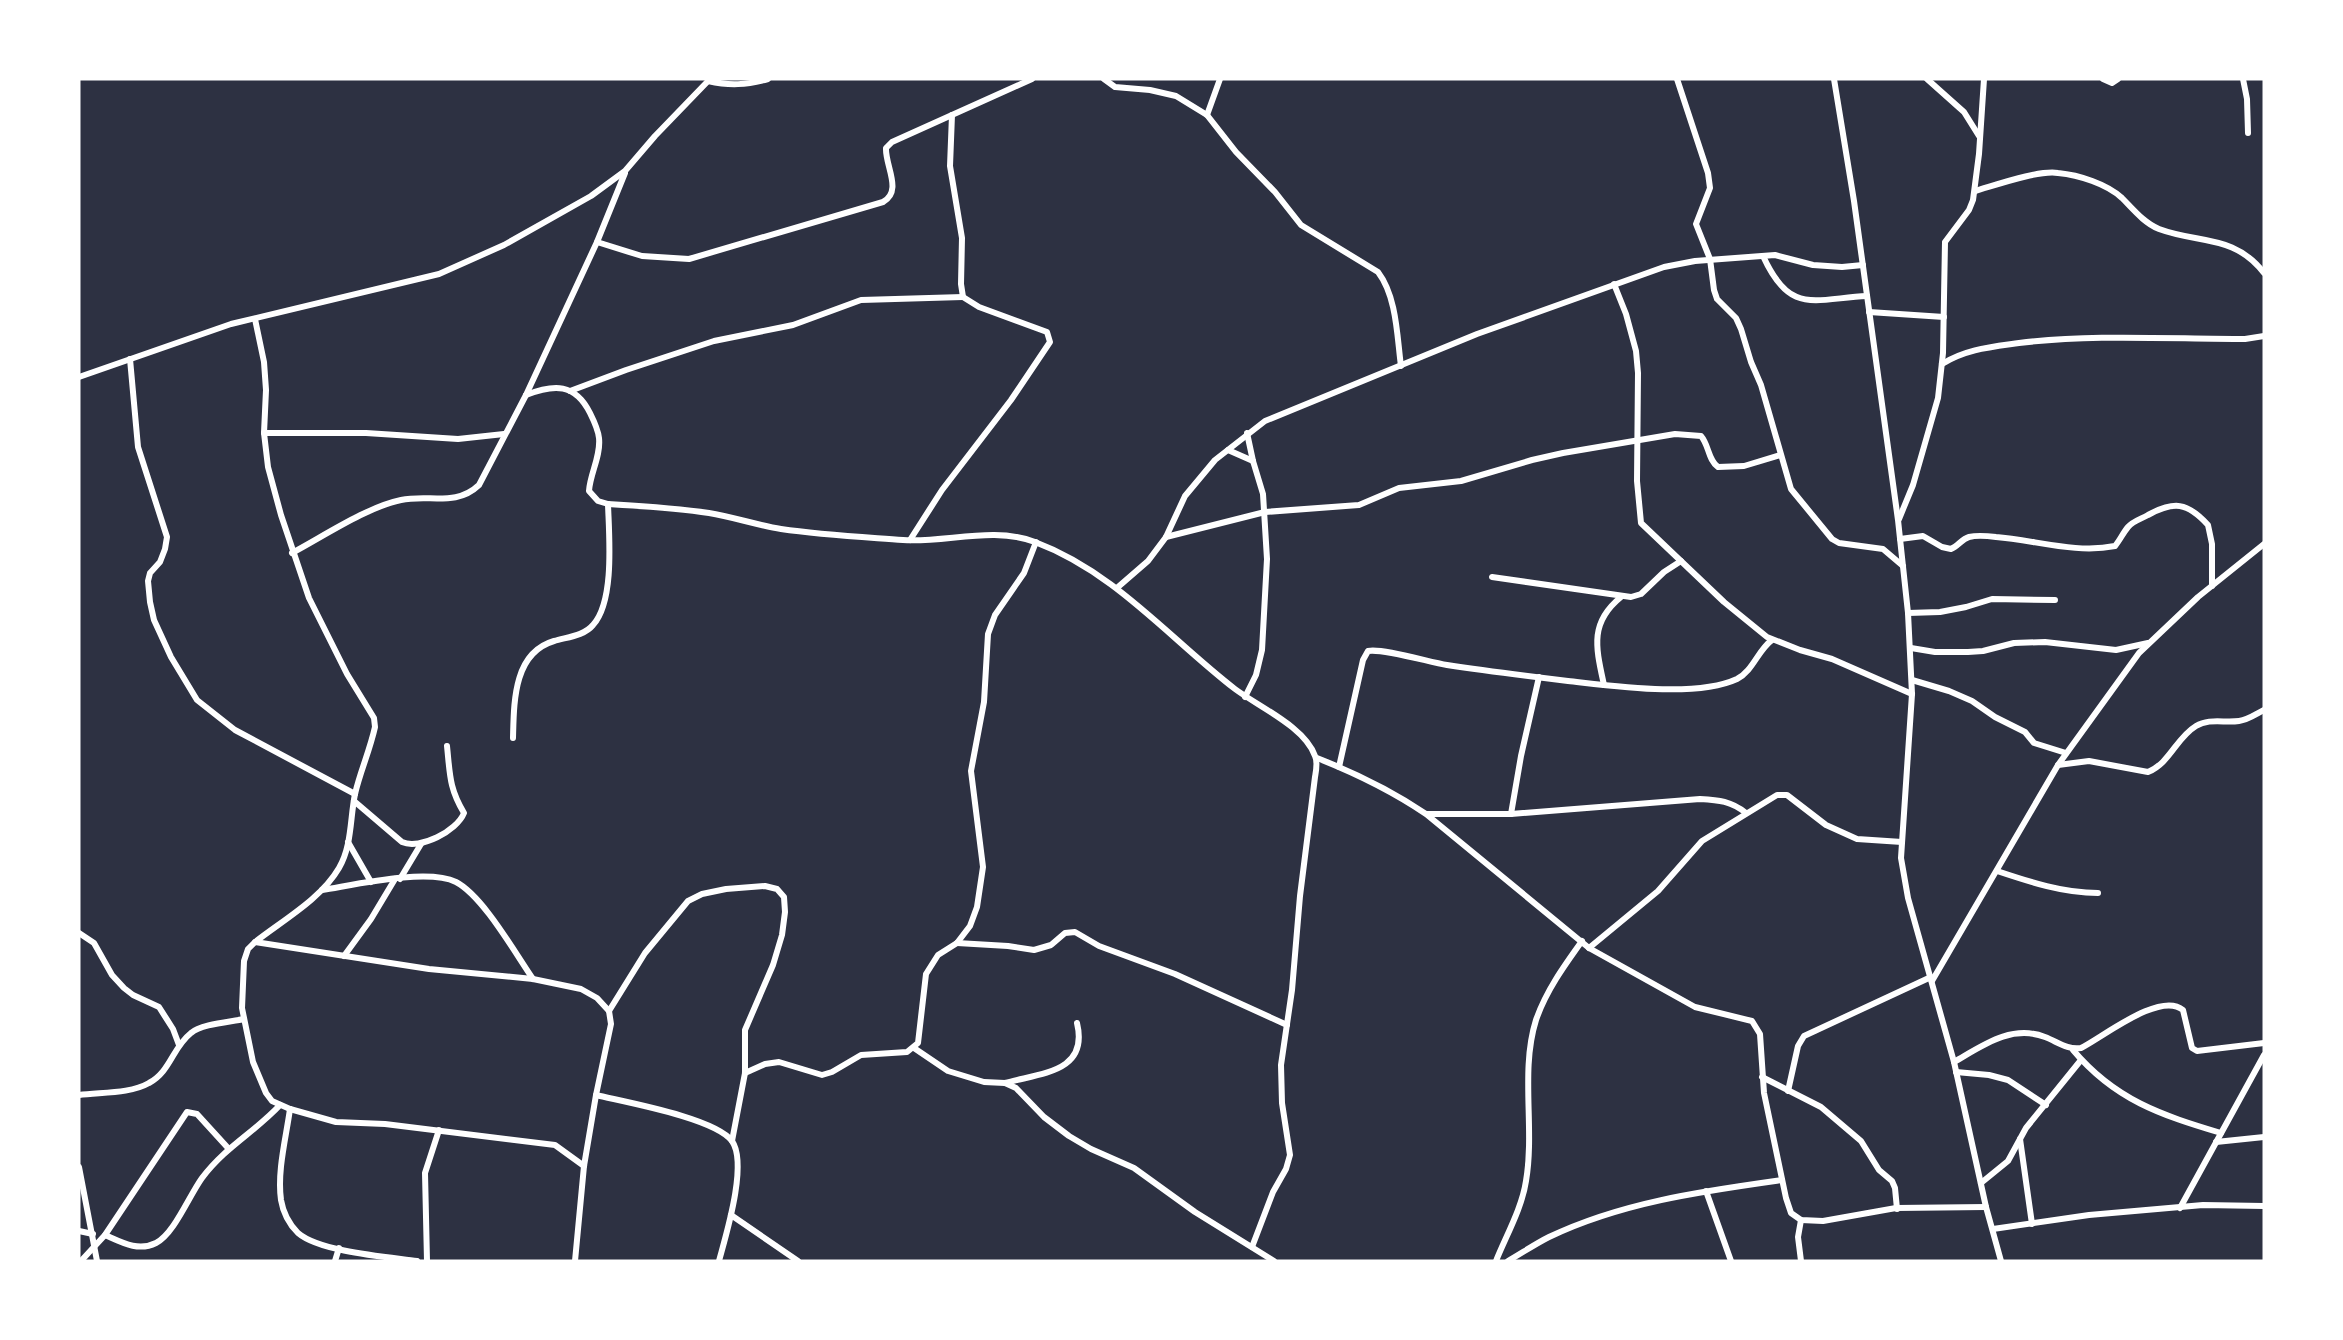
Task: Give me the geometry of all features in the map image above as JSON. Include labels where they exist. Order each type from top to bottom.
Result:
[{"type":"street","points":[[79,377],[231,324],[439,274],[537,228],[591,196],[625,171],[709,80],[728,86],[768,79]]},
{"type":"street","points":[[597,242],[642,256],[689,259],[874,205],[890,198],[893,193],[886,156],[886,148],[892,142],[1032,79]]},
{"type":"street","points":[[1104,79],[1115,87],[1177,96],[1207,115],[1236,152],[1275,191],[1301,225],[1378,272],[1390,295],[1401,366]]},
{"type":"street","points":[[1207,115],[1220,79]]},
{"type":"street","points":[[1677,79],[1709,173],[1710,188],[1696,224],[1710,259],[1714,290],[1717,299],[1736,318],[1741,329],[1761,385],[1791,489],[1832,539],[1839,543],[1883,549],[1903,566]]},
{"type":"street","points":[[1834,79],[1863,265],[1908,613],[1912,694],[1901,858],[1908,898],[1954,1062],[1986,1207],[2001,1261]]},
{"type":"street","points":[[1927,79],[1964,112],[1980,138]]},
{"type":"street","points":[[1898,520],[1913,485],[1938,398],[1942,364],[1945,242],[1969,210],[1975,191],[1984,79]]},
{"type":"street","points":[[2104,79],[2112,83],[2118,79]]},
{"type":"street","points":[[2243,79],[2247,99],[2248,133]]},
{"type":"street","points":[[953,115],[950,166],[962,238],[963,297]]},
{"type":"street","points":[[292,553],[358,517],[398,500],[442,500],[467,495],[479,485],[526,394],[560,316],[597,242],[625,171]]},
{"type":"street","points":[[1975,191],[2044,173],[2058,172],[2111,190],[2150,225],[2171,233],[2228,245],[2246,254],[2264,273]]},
{"type":"street","points":[[1763,256],[1780,287],[1796,298],[1806,300],[1867,296]]},
{"type":"street","points":[[1118,587],[1148,561],[1167,537],[1185,496],[1216,460],[1265,421],[1478,334],[1664,267],[1710,259],[1763,256],[1782,256],[1813,265],[1863,265]]},
{"type":"street","points":[[1614,284],[1636,351],[1639,518],[1645,528],[1733,610],[1772,640],[1832,659],[1912,694]]},
{"type":"street","points":[[570,391],[702,345],[793,325],[861,300],[963,297],[979,307],[1047,332],[1050,342],[1011,400],[942,490],[910,540]]},
{"type":"street","points":[[1869,312],[1944,317]]},
{"type":"street","points":[[255,319],[264,362],[264,433],[268,467],[292,553],[309,598],[375,723],[340,867],[319,891],[255,942],[248,949],[244,961],[241,981],[244,1019],[258,1076],[272,1101],[336,1122],[385,1124],[555,1145],[584,1166]]},
{"type":"street","points":[[1942,364],[1959,354],[1976,349],[2053,339],[2245,339],[2264,336]]},
{"type":"street","points":[[130,359],[138,447],[167,537],[166,549],[160,562],[150,573],[150,602],[154,620],[171,657],[197,699],[234,730],[355,798],[401,842],[412,845],[422,844],[448,830],[464,815],[452,791],[447,746]]},
{"type":"street","points":[[526,394],[554,387],[570,391],[585,404],[599,438],[589,492],[598,501],[608,504],[709,513],[781,529],[910,540],[1012,537],[1036,542],[1062,554],[1118,587],[1201,663],[1300,735],[1317,758],[1404,799],[1426,814],[1589,948],[1695,1007],[1752,1021],[1760,1034],[1762,1077],[1791,1213],[1801,1220],[1823,1221],[1897,1209],[1986,1207]]},
{"type":"street","points":[[264,433],[366,433],[458,439],[505,434]]},
{"type":"street","points":[[1245,697],[1256,675],[1262,650],[1267,559],[1263,494],[1247,433]]},
{"type":"street","points":[[1167,537],[1265,512],[1359,505],[1399,488],[1461,481],[1532,460],[1675,434],[1701,436],[1712,461],[1718,467],[1744,466],[1780,456]]},
{"type":"street","points":[[1228,450],[1253,461]]},
{"type":"street","points":[[513,738],[514,696],[522,668],[534,652],[550,642],[579,635],[594,625],[603,605],[609,584],[608,504]]},
{"type":"street","points":[[1900,538],[1923,536],[1951,549],[1967,537],[1975,536],[2105,548],[2115,546],[2131,523],[2162,507],[2178,506],[2192,512],[2208,525],[2212,544],[2212,586]]},
{"type":"street","points":[[745,1073],[765,1063],[779,1062],[822,1075],[861,1055],[907,1052],[918,1043],[926,974],[938,955],[957,943],[971,926],[982,886],[982,847],[973,800],[971,771],[984,702],[988,634],[995,615],[1024,573],[1036,542]]},
{"type":"street","points":[[1788,1091],[1798,1046],[1804,1036],[1931,979],[2058,765],[2124,673],[2150,643],[2212,586],[2264,544]]},
{"type":"street","points":[[1492,577],[1631,597],[1641,594],[1664,572],[1681,561]]},
{"type":"street","points":[[1604,685],[1599,663],[1599,622],[1609,607],[1622,597]]},
{"type":"street","points":[[1908,613],[1940,612],[1992,599],[2055,600]]},
{"type":"street","points":[[1339,767],[1363,660],[1368,651],[1467,668],[1604,685],[1676,688],[1726,683],[1743,676],[1763,647],[1772,640]]},
{"type":"street","points":[[1911,648],[1935,652],[1968,652],[2014,643],[2045,642],[2116,650],[2150,643]]},
{"type":"street","points":[[1511,814],[1539,677]]},
{"type":"street","points":[[1912,680],[1972,701],[1995,717],[2025,732],[2038,746],[2066,753]]},
{"type":"street","points":[[2058,765],[2089,761],[2148,772],[2166,760],[2180,740],[2200,724],[2242,721],[2264,710]]},
{"type":"street","points":[[1252,1247],[1290,1155],[1280,1083],[1317,758]]},
{"type":"street","points":[[1589,948],[1658,891],[1702,841],[1770,798],[1782,794],[1796,800],[1826,825],[1857,839],[1902,842]]},
{"type":"street","points":[[1426,814],[1511,814],[1700,799],[1722,800],[1735,804],[1746,814]]},
{"type":"street","points":[[348,842],[371,882]]},
{"type":"street","points":[[344,956],[422,844]]},
{"type":"street","points":[[1997,871],[2062,890],[2098,893]]},
{"type":"street","points":[[319,891],[398,879],[430,877],[449,880],[467,890],[482,905],[533,979]]},
{"type":"street","points":[[575,1261],[584,1166],[609,1038],[609,1011],[645,953],[688,901],[702,894],[726,889],[765,886],[778,889],[784,897],[785,912],[782,935],[765,985],[747,1021],[744,1041],[745,1073],[732,1141],[737,1156],[737,1178],[719,1261]]},
{"type":"street","points":[[957,943],[1034,950],[1051,945],[1065,933],[1075,932],[1099,946],[1175,974],[1287,1025]]},
{"type":"street","points":[[79,933],[94,943],[112,975],[124,988],[159,1007],[173,1029],[179,1045]]},
{"type":"street","points":[[1496,1261],[1526,1183],[1531,1120],[1529,1083],[1536,1022],[1546,995],[1582,941]]},
{"type":"street","points":[[255,942],[441,971],[533,979],[581,989],[597,998],[609,1011]]},
{"type":"street","points":[[1954,1062],[2007,1034],[2033,1033],[2073,1049],[2081,1048],[2130,1019],[2172,1004],[2183,1010],[2192,1048],[2197,1051],[2264,1043]]},
{"type":"street","points":[[79,1095],[147,1085],[162,1076],[179,1045],[192,1032],[244,1019]]},
{"type":"street","points":[[914,1048],[948,1071],[984,1082],[1006,1083],[1055,1071],[1066,1064],[1077,1053],[1080,1043],[1077,1023]]},
{"type":"street","points":[[2073,1049],[2081,1060],[2130,1100],[2170,1118],[2221,1133]]},
{"type":"street","points":[[2180,1208],[2264,1055]]},
{"type":"street","points":[[1981,1183],[2008,1161],[2026,1128],[2081,1060]]},
{"type":"street","points":[[1956,1072],[2008,1080],[2046,1105]]},
{"type":"street","points":[[1762,1077],[1833,1116],[1861,1141],[1880,1170],[1892,1181],[1897,1209]]},
{"type":"street","points":[[1006,1083],[1016,1088],[1044,1117],[1069,1136],[1134,1168],[1195,1212],[1274,1261]]},
{"type":"street","points":[[596,1095],[699,1122],[719,1130],[732,1141]]},
{"type":"street","points":[[105,1235],[130,1246],[143,1247],[165,1237],[203,1177],[229,1148],[280,1105]]},
{"type":"street","points":[[290,1109],[281,1178],[281,1201],[287,1220],[299,1234],[319,1244],[417,1261]]},
{"type":"street","points":[[80,1261],[105,1235],[187,1112],[197,1114],[229,1148]]},
{"type":"street","points":[[428,1261],[425,1173],[439,1130]]},
{"type":"street","points":[[2216,1142],[2264,1137]]},
{"type":"street","points":[[2020,1138],[2032,1224]]},
{"type":"street","points":[[79,1167],[97,1261]]},
{"type":"street","points":[[1508,1261],[1549,1237],[1607,1214],[1706,1191],[1782,1180]]},
{"type":"street","points":[[1706,1191],[1731,1261]]},
{"type":"street","points":[[1993,1229],[2089,1215],[2203,1205],[2264,1206]]},
{"type":"street","points":[[731,1215],[798,1261]]},
{"type":"street","points":[[1801,1220],[1798,1237],[1801,1261]]},
{"type":"street","points":[[79,1231],[93,1234]]},
{"type":"street","points":[[335,1261],[338,1248]]},
{"type":"street","points":[[1255,1261],[1261,1254]]}]
